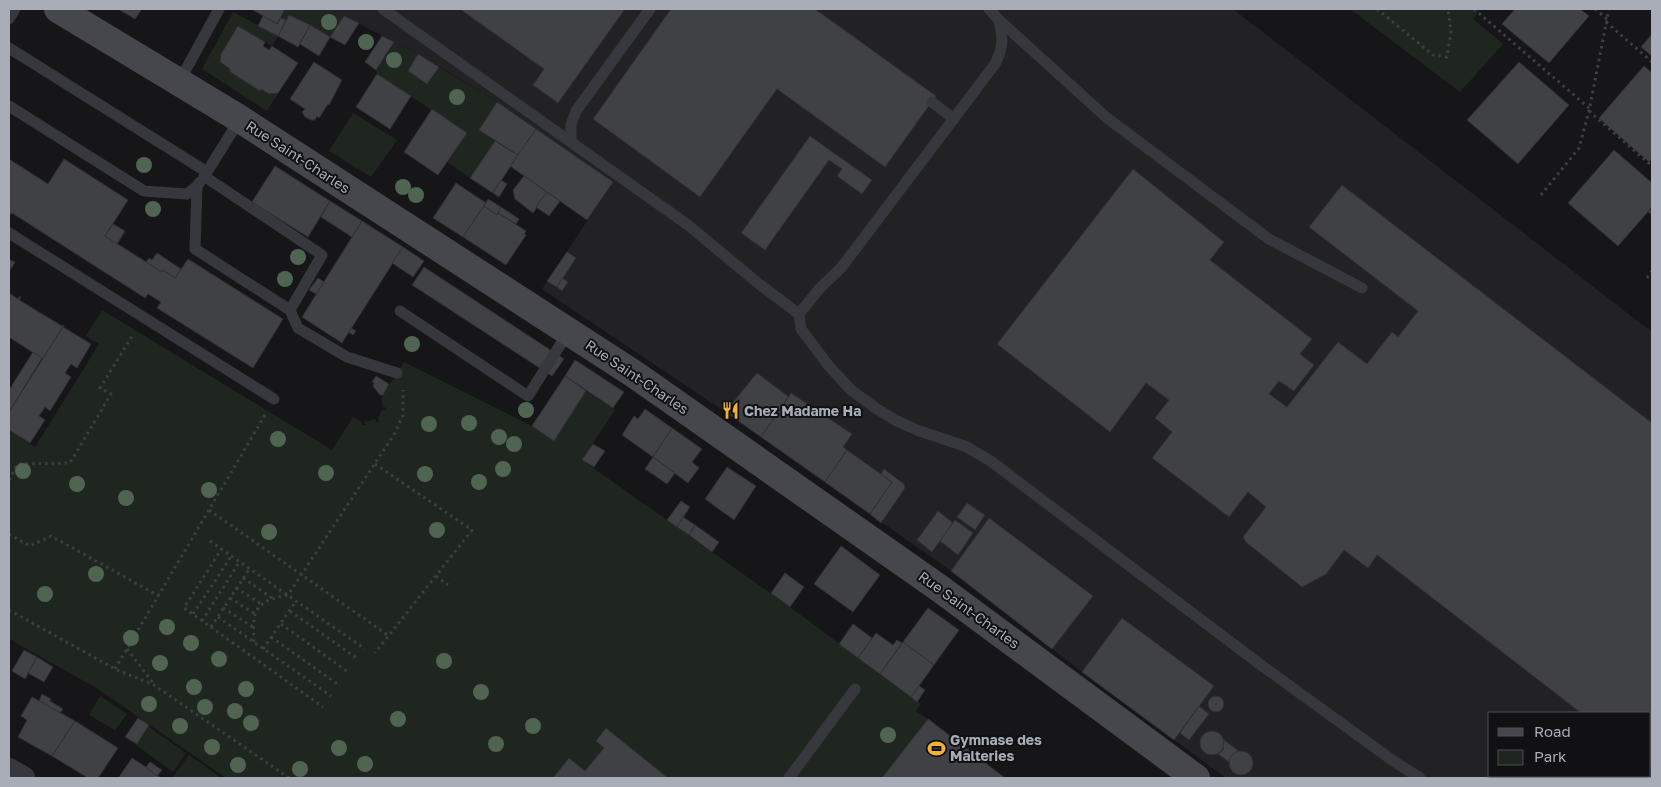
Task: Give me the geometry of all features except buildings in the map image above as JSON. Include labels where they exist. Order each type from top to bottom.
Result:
[{"type":"street","name":"Rue Saint-Charles","points":[[58,9],[240,119],[686,410],[939,588],[1196,778]]},
{"type":"street","points":[[9,770],[23,778]]},
{"type":"lane","points":[[9,19],[15,9]]},
{"type":"lane","points":[[179,82],[219,9]]},
{"type":"lane","points":[[383,9],[688,225],[759,284],[799,314],[801,329],[811,344],[851,390],[895,420],[967,447],[992,462],[1261,665],[1392,760],[1420,778]]},
{"type":"lane","points":[[571,142],[571,125],[576,111],[650,9]]},
{"type":"lane","points":[[990,9],[999,20],[1107,118],[1269,238],[1362,288]]},
{"type":"lane","points":[[799,314],[820,288],[841,268],[995,64],[1001,52],[1003,39],[999,20]]},
{"type":"lane","points":[[9,48],[322,255],[290,310]]},
{"type":"lane","points":[[932,102],[954,119]]},
{"type":"lane","points":[[9,106],[144,191],[187,194],[203,178],[240,119]]},
{"type":"lane","points":[[203,178],[195,248],[290,310],[298,328],[347,357],[397,373]]},
{"type":"lane","points":[[9,233],[274,399]]},
{"type":"lane","points":[[400,311],[528,396],[569,332]]},
{"type":"lane","points":[[789,778],[855,689]]},
{"type":"path","points":[[1377,9],[1433,54],[1447,57],[1451,31],[1448,9]]},
{"type":"path","points":[[1474,9],[1652,166]]},
{"type":"path","points":[[1595,9],[1652,62]]},
{"type":"path","points":[[1541,195],[1579,148],[1589,110],[1608,9]]},
{"type":"path","points":[[1647,278],[1652,271]]},
{"type":"path","points":[[9,480],[18,464],[70,463],[112,394],[100,388],[143,317]]},
{"type":"path","points":[[254,642],[253,627],[255,614],[261,604],[272,598],[288,595],[395,433],[403,415],[403,392],[397,373]]},
{"type":"path","points":[[114,669],[274,399]]},
{"type":"path","points":[[375,464],[472,530],[375,653]]},
{"type":"path","points":[[209,510],[389,636]]},
{"type":"path","points":[[9,534],[30,546],[51,536],[159,596]]},
{"type":"path","points":[[210,540],[364,649]]},
{"type":"path","points":[[222,548],[184,608],[323,707]]},
{"type":"path","points":[[193,614],[232,555]]},
{"type":"path","points":[[202,621],[240,561]]},
{"type":"path","points":[[211,627],[250,568]]},
{"type":"path","points":[[436,576],[448,585]]},
{"type":"path","points":[[243,578],[272,598]]},
{"type":"path","points":[[236,588],[261,604]]},
{"type":"path","points":[[230,598],[255,614]]},
{"type":"path","points":[[263,649],[296,601]]},
{"type":"path","points":[[223,608],[253,627]]},
{"type":"path","points":[[9,610],[114,669],[154,685],[289,778]]},
{"type":"path","points":[[290,611],[358,659]]},
{"type":"path","points":[[218,617],[331,696]]},
{"type":"path","points":[[280,624],[348,672]]},
{"type":"path","points":[[271,637],[339,685]]},
{"type":"path","points":[[127,649],[154,685]]},
{"type":"shaded area","points":[[330,9],[1233,9],[1652,332],[1652,778],[1226,778],[1082,672],[951,571],[731,416],[542,289],[613,182],[497,102],[422,56]]},
{"type":"green space","points":[[285,9],[330,9],[344,16],[330,37],[289,15],[286,20],[281,18]]},
{"type":"green space","points":[[1350,9],[1480,9],[1473,19],[1503,44],[1460,92]]},
{"type":"green space","points":[[233,12],[278,36],[272,46],[238,26],[221,54],[223,65],[260,91],[261,89],[273,95],[280,90],[267,111],[202,69]]},
{"type":"green space","points":[[394,42],[418,54],[408,71],[427,84],[439,67],[497,102],[479,130],[495,141],[470,178],[447,162],[467,133],[377,74],[376,70]]},
{"type":"green space","points":[[353,113],[397,140],[371,177],[329,151]]},
{"type":"green space","points":[[102,310],[332,450],[353,417],[362,422],[362,425],[375,419],[376,422],[379,421],[378,418],[382,410],[386,410],[383,407],[381,398],[404,362],[532,426],[554,440],[586,391],[615,410],[582,460],[790,607],[921,704],[916,711],[928,719],[882,778],[226,778],[98,689],[9,639],[9,430],[35,447],[99,344],[86,336]]},
{"type":"green space","points":[[100,696],[127,714],[115,730],[89,715]]},
{"type":"green space","points":[[149,727],[186,753],[173,772],[136,745]]},
{"type":"green space","points":[[189,755],[219,776],[218,778],[173,777]]},
{"type":"place","name":"Chez Madame Ha","points":[[730,411]]},
{"type":"place","name":"Gymnase des Malteries","points":[[936,748]]}]
